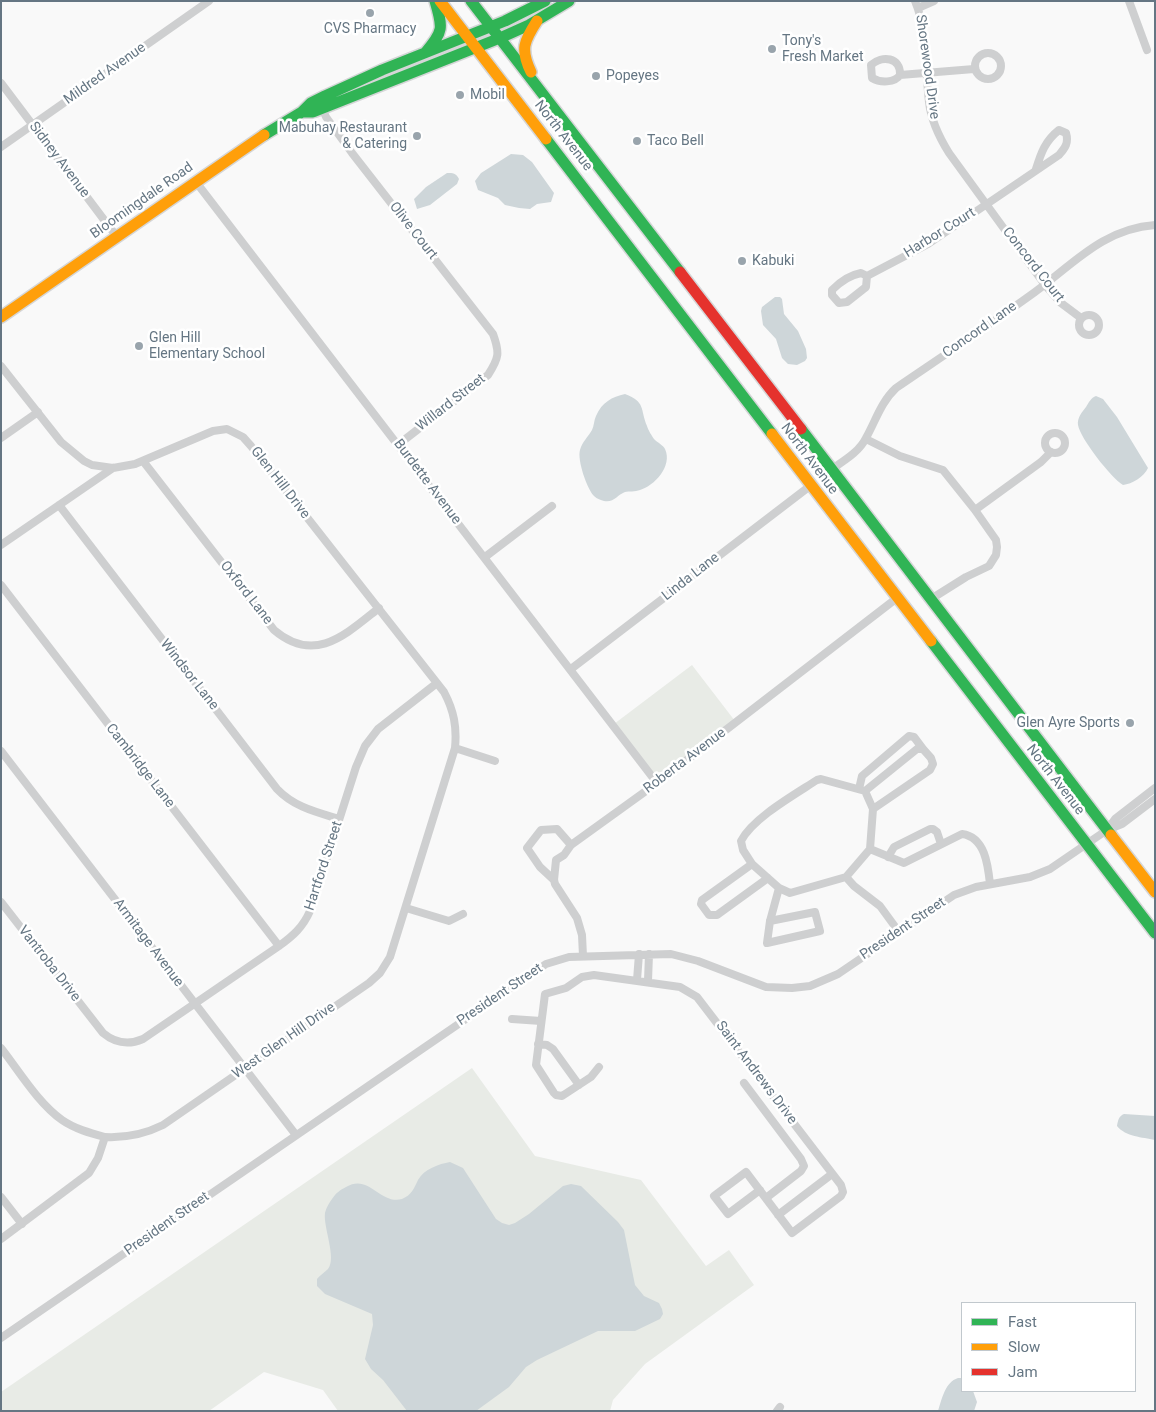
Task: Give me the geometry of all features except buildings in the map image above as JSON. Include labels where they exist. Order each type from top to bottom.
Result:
[{"type":"main road","points":[[425,53],[438,38],[442,30],[442,23],[435,1]]},
{"type":"main road","name":"North Avenue","points":[[440,1],[605,214],[810,486],[1155,933]]},
{"type":"main road","name":"North Avenue","points":[[471,1],[1155,892]]},
{"type":"main road","name":"Bloomingdale Road","points":[[1,317],[271,130],[302,112],[311,103],[425,53],[524,13],[545,1]]},
{"type":"main road","name":"Bloomingdale Road","points":[[302,112],[313,112],[500,38],[537,20],[569,1]]},
{"type":"main road","points":[[537,20],[524,41],[523,52],[528,66],[544,96]]},
{"type":"street","name":"Mildred Avenue","points":[[1,147],[209,1]]},
{"type":"street","points":[[916,5],[934,1]]},
{"type":"street","points":[[1129,1],[1147,50]]},
{"type":"street","name":"Shorewood Drive","points":[[916,5],[931,114],[948,153],[987,206]]},
{"type":"street","points":[[900,75],[927,74],[974,68]]},
{"type":"street","name":"Sidney Avenue","points":[[1,84],[117,237]]},
{"type":"street","name":"Olive Court","points":[[322,108],[326,117],[352,153],[493,334],[498,347],[498,356]]},
{"type":"street","name":"Harbor Court","points":[[867,276],[928,244],[987,206],[1059,155],[1066,146],[1066,133],[1059,130],[1050,137],[1042,150],[1036,170]]},
{"type":"street","name":"Burdette Avenue","points":[[196,182],[399,444],[657,783]]},
{"type":"street","name":"Concord Court","points":[[987,206],[1045,285],[1061,303],[1081,318]]},
{"type":"street","name":"Concord Lane","points":[[832,469],[852,456],[866,439],[884,402],[896,388],[1045,285],[1074,261],[1111,236],[1129,229],[1155,225]]},
{"type":"street","name":"Harbor Court","points":[[861,273],[867,276],[866,287],[847,302],[839,303],[832,296],[832,290],[838,283],[855,274],[861,273]]},
{"type":"street","name":"Willard Street","points":[[399,444],[488,375],[498,356]]},
{"type":"street","name":"Glen Hill Drive","points":[[1,366],[61,442],[84,462],[113,468],[135,464],[212,431],[227,430],[243,437],[437,683],[454,714],[457,732],[456,748]]},
{"type":"street","points":[[1,438],[38,412]]},
{"type":"street","points":[[866,439],[900,456],[943,470],[996,540],[997,547],[994,560],[989,566],[966,577],[931,599]]},
{"type":"street","points":[[974,510],[1041,462],[1051,452]]},
{"type":"street","name":"Oxford Lane","points":[[143,460],[270,624],[285,638],[302,645],[316,646],[328,644],[340,638],[379,608]]},
{"type":"street","points":[[1,545],[113,468]]},
{"type":"street","name":"Linda Lane","points":[[571,669],[810,486]]},
{"type":"street","name":"Windsor Lane","points":[[59,505],[277,789],[288,799],[305,808],[339,819]]},
{"type":"street","points":[[485,557],[552,506]]},
{"type":"street","name":"Cambridge Lane","points":[[1,585],[279,946]]},
{"type":"street","name":"Roberta Avenue","points":[[554,880],[556,860],[564,855],[571,845],[657,783],[897,598]]},
{"type":"street","name":"Hartford Street","points":[[97,1026],[108,1037],[116,1041],[125,1043],[138,1042],[279,946],[300,929],[310,911],[358,761],[365,746],[378,729],[437,683]]},
{"type":"street","points":[[862,790],[821,779],[817,780],[745,833],[740,841],[743,850],[752,864],[779,888],[790,893],[846,877],[870,849],[873,810],[862,790],[862,776],[909,736],[914,737],[931,758],[933,764],[930,770],[873,810]]},
{"type":"street","points":[[456,748],[495,761]]},
{"type":"street","name":"West Glen Hill Drive","points":[[1,1048],[54,1114],[75,1128],[106,1137],[130,1136],[152,1130],[174,1118],[375,978],[384,968],[390,957],[456,748]]},
{"type":"street","points":[[862,790],[918,749],[923,749]]},
{"type":"street","name":"Armitage Avenue","points":[[1,751],[296,1135]]},
{"type":"street","name":"President Street","points":[[1107,830],[1115,819],[1155,788]]},
{"type":"street","name":"President Street","points":[[1,1338],[535,970],[557,960],[583,956],[671,954],[692,959],[766,987],[801,988],[818,984],[838,974],[954,894],[967,889],[1040,874],[1107,830],[1122,824],[1155,799]]},
{"type":"street","points":[[571,845],[556,829],[540,830],[527,848],[540,867],[554,880],[557,889],[577,918],[582,935],[583,956]]},
{"type":"street","points":[[888,856],[894,847],[930,829],[937,832],[941,844]]},
{"type":"street","points":[[870,849],[904,863],[962,834],[970,835],[975,839],[986,856],[990,884]]},
{"type":"street","points":[[752,864],[702,900],[701,904],[709,915],[717,915],[768,878]]},
{"type":"street","points":[[846,877],[854,886],[880,906],[899,932]]},
{"type":"street","points":[[770,921],[815,912],[820,932],[767,943],[770,921],[779,888]]},
{"type":"street","name":"Vantroba Drive","points":[[1,902],[97,1026]]},
{"type":"street","points":[[406,908],[449,921],[463,914]]},
{"type":"street","points":[[637,980],[639,954]]},
{"type":"street","points":[[648,981],[650,954]]},
{"type":"street","name":"Saint Andrews Drive","points":[[541,1021],[545,994],[566,988],[586,976],[648,981],[680,987],[697,997],[841,1185],[843,1192],[841,1196],[792,1233],[778,1215]]},
{"type":"street","points":[[512,1019],[541,1021],[536,1065],[556,1096],[562,1096],[591,1077],[599,1067]]},
{"type":"street","points":[[538,1044],[553,1049],[578,1085]]},
{"type":"street","points":[[744,1083],[801,1159],[804,1166],[801,1171],[766,1198]]},
{"type":"street","points":[[1,1239],[89,1173],[98,1158],[106,1137]]},
{"type":"street","points":[[760,1190],[728,1214],[714,1196],[746,1172],[760,1190],[766,1198],[778,1215],[832,1174]]},
{"type":"street","points":[[1,1197],[22,1224]]},
{"type":"shaded area","points":[[511,154],[523,155],[532,162],[554,193],[551,202],[537,204],[530,209],[519,208],[505,205],[498,198],[478,190],[475,181],[481,173]]},
{"type":"shaded area","points":[[447,173],[453,173],[457,176],[459,179],[457,184],[430,205],[417,209],[414,199],[426,187]]},
{"type":"shaded area","points":[[775,297],[782,299],[784,314],[798,331],[806,349],[807,358],[797,365],[788,364],[782,358],[776,339],[763,325],[762,307]]},
{"type":"shaded area","points":[[625,394],[639,403],[650,433],[665,449],[667,455],[666,462],[661,474],[645,488],[638,491],[625,492],[613,500],[604,501],[595,497],[588,487],[579,455],[601,407],[612,399]]},
{"type":"shaded area","points":[[1096,396],[1103,399],[1117,417],[1148,468],[1137,480],[1123,485],[1118,481],[1090,448],[1080,431],[1078,422],[1081,413],[1090,400]]},
{"type":"shaded area","points":[[692,665],[735,721],[657,780],[614,724]]},
{"type":"shaded area","points":[[472,1068],[535,1156],[641,1180],[706,1266],[729,1250],[754,1285],[645,1364],[613,1400],[610,1411],[338,1411],[323,1390],[264,1372],[209,1411],[1,1411],[1,1392]]},
{"type":"shaded area","points":[[1124,1114],[1155,1116],[1155,1140],[1134,1136],[1121,1130],[1117,1124],[1120,1117]]},
{"type":"shaded area","points":[[450,1162],[463,1168],[496,1219],[509,1225],[529,1214],[563,1186],[571,1184],[581,1186],[624,1230],[635,1285],[644,1296],[659,1303],[663,1314],[660,1319],[635,1331],[598,1331],[537,1360],[526,1367],[509,1387],[476,1411],[407,1411],[383,1380],[371,1369],[365,1359],[373,1325],[372,1314],[325,1294],[317,1286],[317,1279],[328,1269],[331,1258],[325,1213],[338,1192],[346,1187],[361,1184],[368,1186],[387,1198],[394,1200],[402,1199],[410,1193],[424,1173]]},
{"type":"shaded area","points":[[961,1378],[961,1392],[973,1392],[977,1402],[974,1411],[938,1411],[947,1387],[954,1380]]},
{"type":"traffic: fast","points":[[425,53],[436,39],[440,29],[435,1]]},
{"type":"traffic: fast","points":[[471,1],[680,272]]},
{"type":"traffic: fast","points":[[264,135],[302,112],[311,103],[325,96],[382,70],[505,21],[545,1]]},
{"type":"traffic: fast","points":[[302,112],[313,112],[500,38],[529,25],[569,1]]},
{"type":"traffic: fast","points":[[546,139],[772,434]]},
{"type":"traffic: fast","points":[[801,429],[1111,835]]},
{"type":"traffic: fast","points":[[931,641],[1155,933]]},
{"type":"traffic: slow","points":[[440,1],[546,139]]},
{"type":"traffic: slow","points":[[531,72],[525,57],[525,45],[537,21]]},
{"type":"traffic: slow","points":[[1,317],[264,135]]},
{"type":"traffic: slow","points":[[772,434],[931,641]]},
{"type":"traffic: slow","points":[[1111,835],[1155,892]]},
{"type":"traffic: jam","points":[[680,272],[801,429]]},
{"type":"place","name":"CVS Pharmacy","points":[[370,13]]},
{"type":"place","name":"Tony's Fresh Market","points":[[772,49]]},
{"type":"place","name":"Popeyes","points":[[596,76]]},
{"type":"place","name":"Mobil","points":[[460,95]]},
{"type":"place","name":"Mabuhay Restaurant & Catering","points":[[417,136]]},
{"type":"place","name":"Taco Bell","points":[[637,141]]},
{"type":"place","name":"Kabuki","points":[[742,261]]},
{"type":"place","name":"Glen Hill Elementary School","points":[[139,346]]},
{"type":"place","name":"Glen Ayre Sports","points":[[1130,723]]}]
